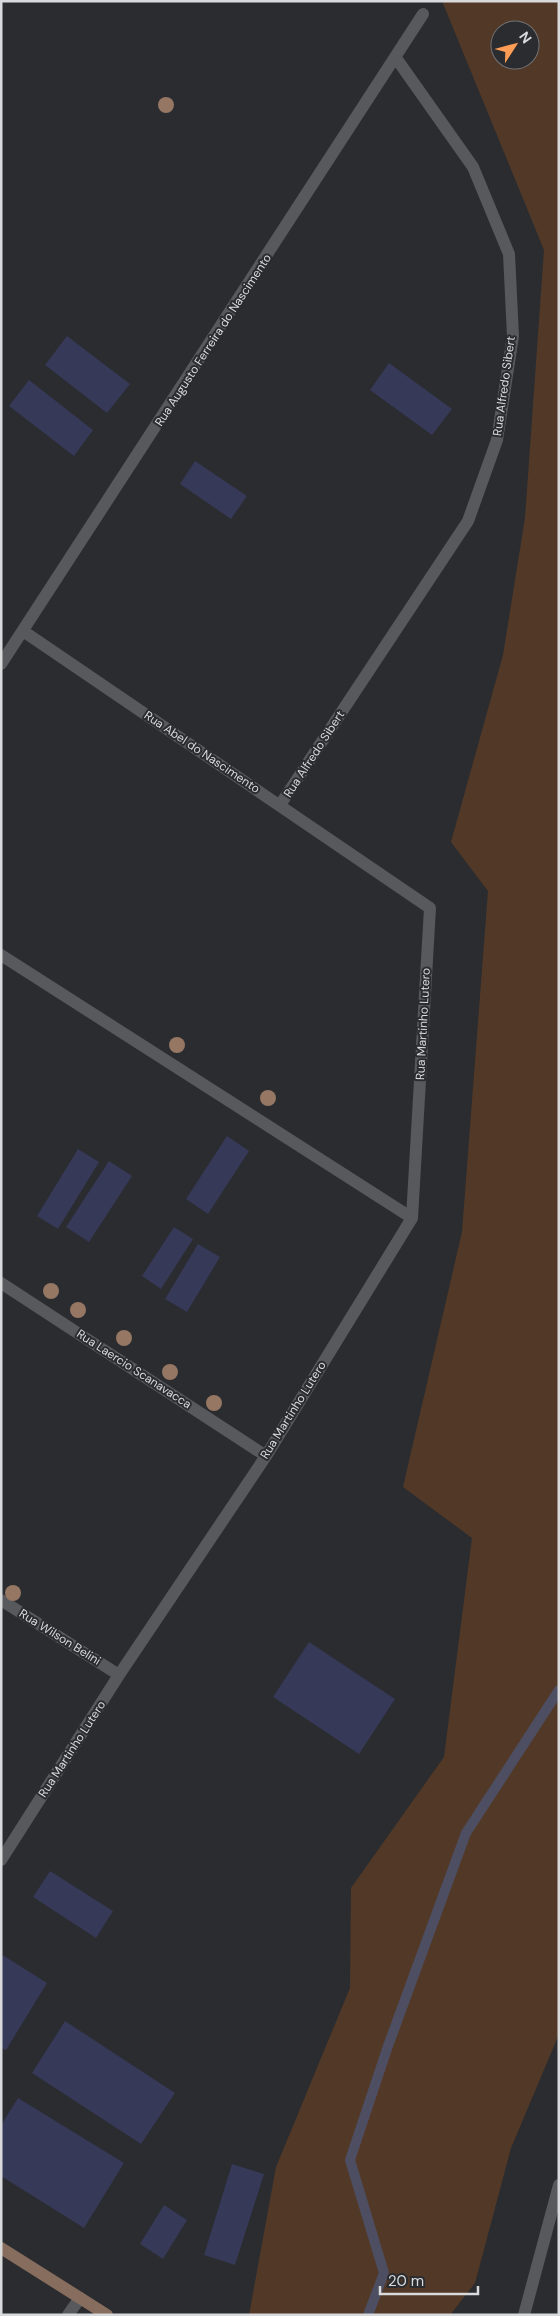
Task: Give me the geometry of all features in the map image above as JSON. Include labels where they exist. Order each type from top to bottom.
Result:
[{"type":"street","name":"Rua Augusto Ferreira do Nascimento","points":[[1,664],[423,14]]},
{"type":"street","name":"Rua Alfredo Sibert","points":[[280,805],[468,521],[497,440],[513,336],[509,254],[473,167],[396,58]]},
{"type":"street","name":"Rua Abel do Nascimento","points":[[23,631],[430,908]]},
{"type":"street","name":"Rua Martinho Lutero","points":[[1,1860],[119,1675],[266,1456],[412,1218],[430,908]]},
{"type":"street","points":[[1,955],[412,1218]]},
{"type":"street","name":"Rua Laercio Scanavacca","points":[[1,1283],[266,1456]]},
{"type":"street","name":"Rua Wilson Belini","points":[[1,1600],[119,1675]]},
{"type":"street","points":[[524,2315],[559,2185]]},
{"type":"street","points":[[1,2248],[107,2315]]},
{"type":"street","points":[[68,2315],[80,2298]]},
{"type":"shaded area","points":[[442,1],[559,1],[559,2034],[511,2148],[475,2283],[450,2315],[249,2315],[276,2167],[350,1988],[351,1888],[444,1757],[472,1538],[403,1487],[462,1232],[488,891],[451,842],[503,655],[525,518],[544,250]]},
{"type":"building","points":[[67,336],[130,384],[107,413],[45,365]]},
{"type":"building","points":[[389,363],[452,409],[432,435],[370,390]]},
{"type":"building","points":[[29,380],[93,430],[74,456],[9,406]]},
{"type":"building","points":[[195,461],[247,496],[231,519],[180,484]]},
{"type":"building","points":[[227,1136],[249,1151],[208,1214],[186,1199]]},
{"type":"building","points":[[78,1149],[99,1162],[58,1229],[37,1216]]},
{"type":"building","points":[[109,1161],[132,1176],[89,1242],[66,1227]]},
{"type":"building","points":[[174,1227],[193,1239],[161,1289],[142,1276]]},
{"type":"building","points":[[198,1244],[220,1257],[187,1312],[165,1299]]},
{"type":"building","points":[[309,1642],[395,1699],[359,1754],[273,1697]]},
{"type":"building","points":[[50,1871],[113,1911],[96,1938],[33,1897]]},
{"type":"building","points":[[1,1954],[47,1983],[6,2050],[1,2048]]},
{"type":"building","points":[[65,2021],[175,2093],[141,2144],[32,2073]]},
{"type":"building","points":[[18,2098],[124,2163],[84,2228],[1,2176],[1,2125]]},
{"type":"building","points":[[232,2164],[264,2174],[235,2265],[204,2255]]},
{"type":"building","points":[[164,2205],[187,2220],[163,2259],[140,2244]]},
{"type":"waterway","points":[[368,2315],[384,2273],[350,2160],[388,2046],[466,1833],[559,1690]]}]
